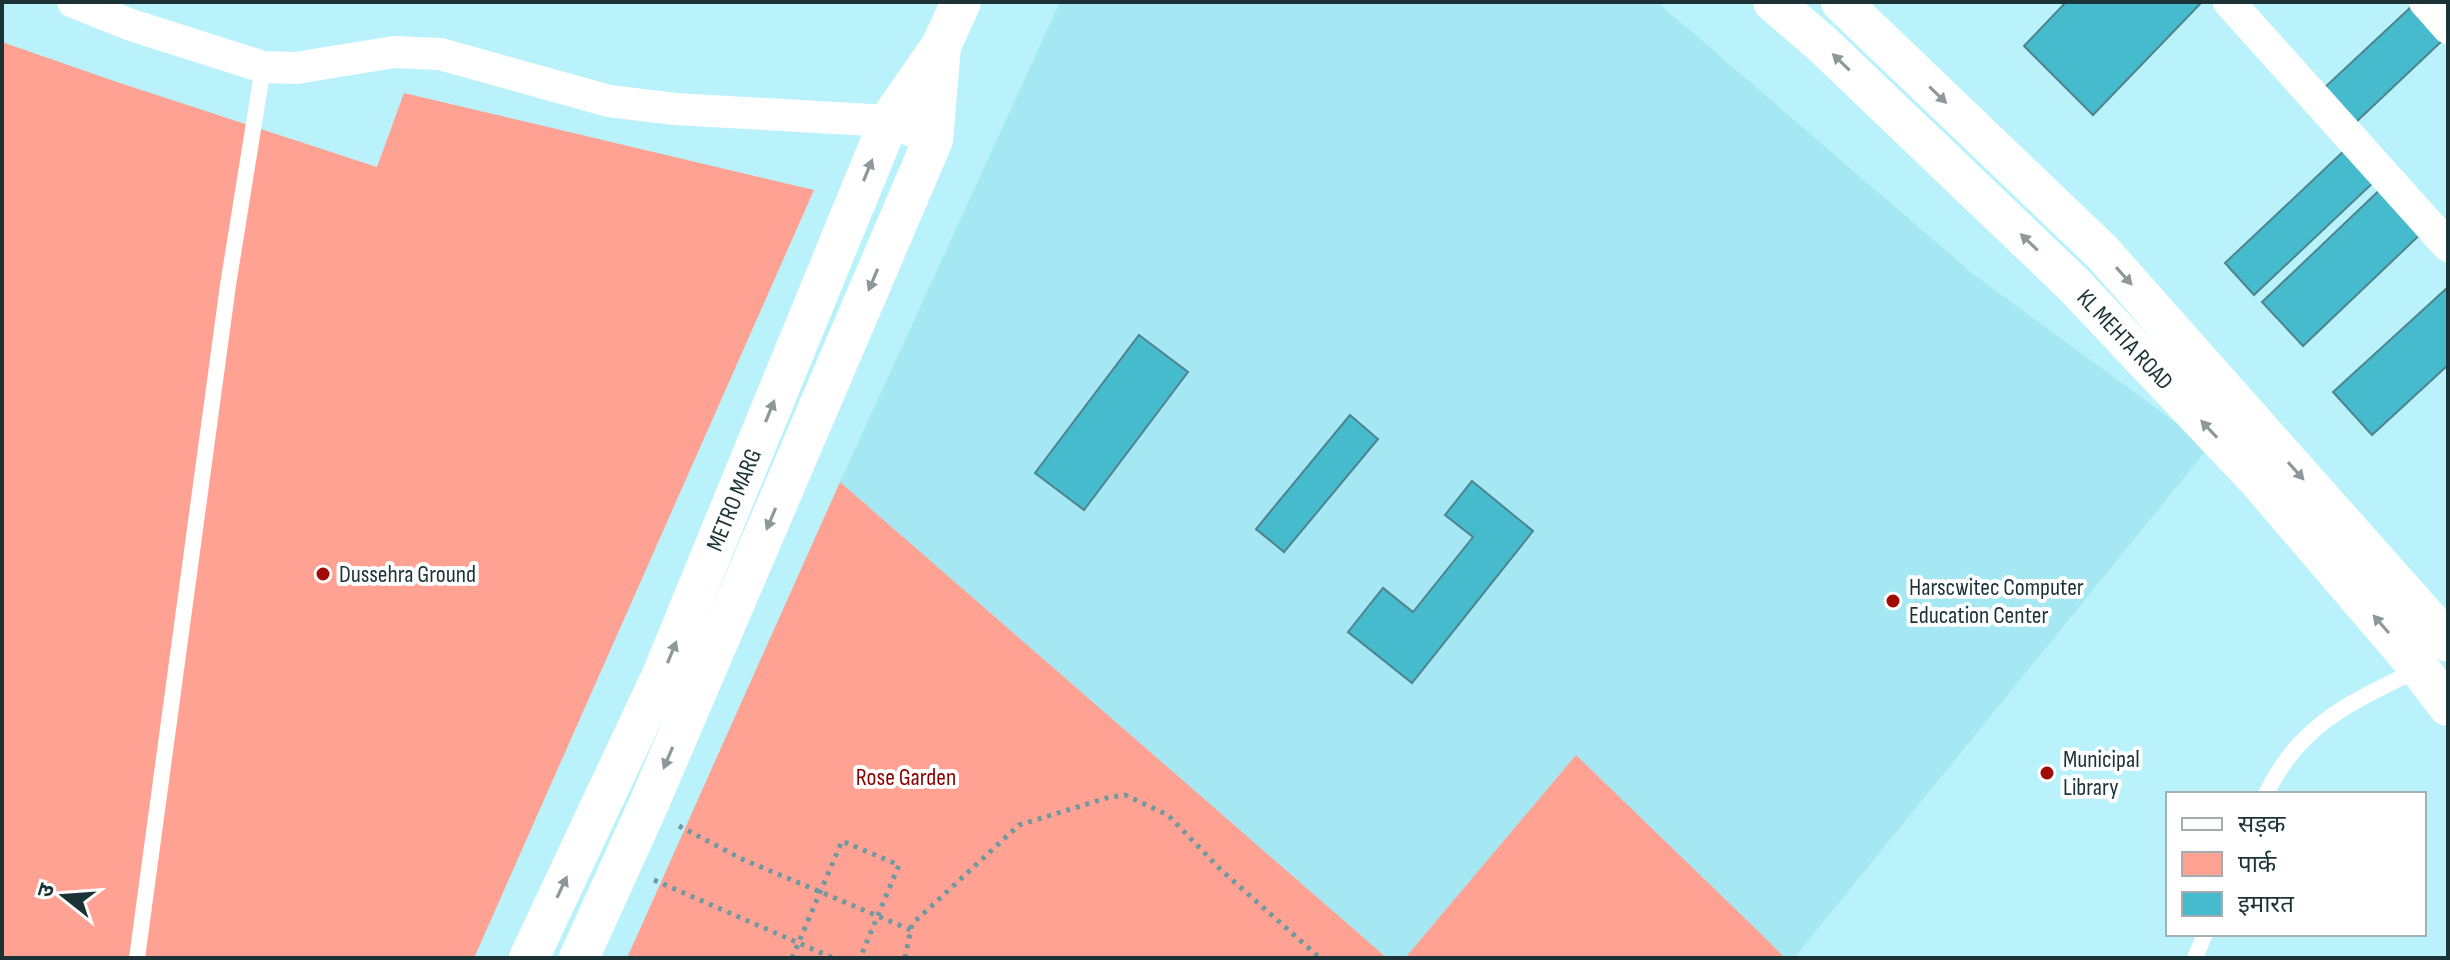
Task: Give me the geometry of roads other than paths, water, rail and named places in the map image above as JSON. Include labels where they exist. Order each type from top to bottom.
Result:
[{"type":"street","points":[[73,2],[131,25],[263,67],[296,68],[358,56],[408,51],[440,54],[609,101],[675,109],[889,121],[933,140]]},
{"type":"street","name":"METRO MARG","points":[[529,958],[661,677],[889,121],[941,46],[961,2]]},
{"type":"street","name":"KL MEHTA ROAD","points":[[1773,2],[1820,42],[2073,284],[2259,481],[2434,658]]},
{"type":"street","name":"KL MEHTA ROAD","points":[[1841,2],[2102,252],[2434,658],[2448,706]]},
{"type":"street","points":[[2229,2],[2448,246]]},
{"type":"street","points":[[2425,2],[2448,28]]},
{"type":"street","name":"METRO MARG","points":[[579,958],[647,808],[933,140],[941,46]]},
{"type":"lane","points":[[137,958],[217,363],[263,67]]},
{"type":"lane","points":[[2267,792],[2291,753],[2308,734],[2344,705],[2434,658]]},
{"type":"lane","points":[[2195,958],[2204,936]]},
{"type":"place","name":"Dussehra Ground","points":[[323,574]]},
{"type":"place","name":"Harscwitec Computer Education Center","points":[[1893,601]]},
{"type":"place","name":"Municipal Library","points":[[2047,773]]},
{"type":"park label","name":"Rose Garden","points":[[906,777]]}]
